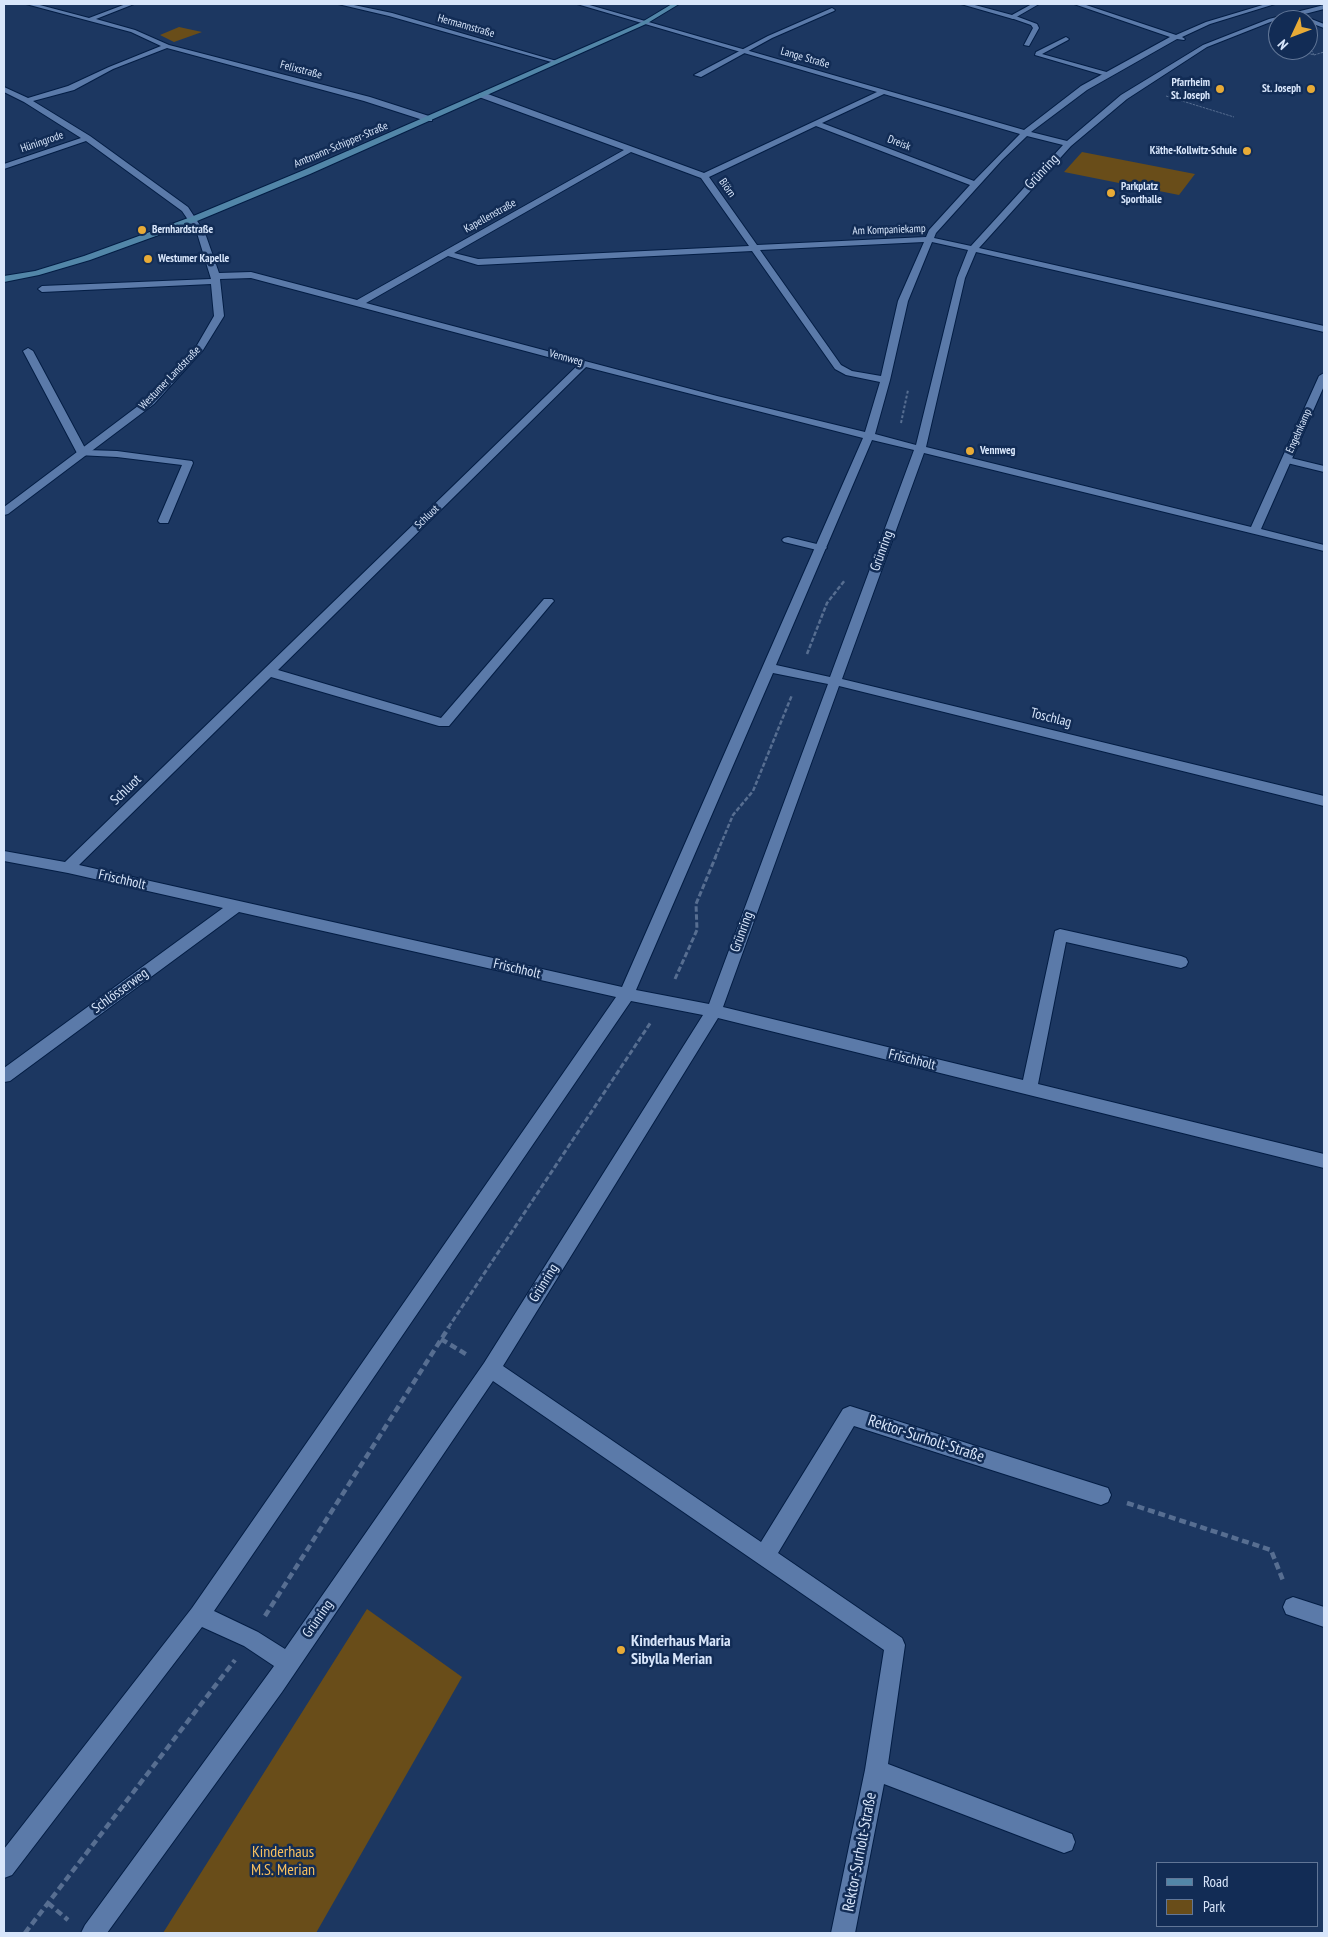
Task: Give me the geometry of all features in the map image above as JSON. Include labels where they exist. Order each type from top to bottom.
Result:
[{"type":"street","name":"Felixstraße","points":[[29,4],[133,32],[167,46],[367,99],[429,119]]},
{"type":"street","points":[[89,20],[131,4]]},
{"type":"street","name":"Hermannstraße","points":[[341,4],[390,14],[557,62]]},
{"type":"street","name":"Lange Straße","points":[[580,4],[1025,133]]},
{"type":"street","name":"Amtmann-Schipper-Straße","points":[[4,280],[88,258],[194,219],[429,119],[557,62],[644,23],[676,4]]},
{"type":"street","points":[[964,4],[1013,16],[1034,24],[1036,28],[1027,46]]},
{"type":"street","points":[[1013,16],[1036,4]]},
{"type":"street","points":[[1077,4],[1205,46]]},
{"type":"street","points":[[4,1867],[199,1615],[626,994],[869,436],[885,380],[903,301],[932,232],[1025,133],[1084,88],[1176,37],[1208,23],[1270,4],[1284,10]]},
{"type":"street","name":"Grünring","points":[[1311,10],[1324,7]]},
{"type":"street","points":[[698,74],[770,37],[832,10]]},
{"type":"street","name":"Grünring","points":[[93,1933],[288,1663],[491,1369],[714,1011],[920,448],[961,278],[973,249],[1068,144],[1124,97],[1205,46],[1268,21]]},
{"type":"street","points":[[1066,39],[1038,53],[1038,55],[1108,75]]},
{"type":"street","points":[[27,100],[71,88],[111,68],[167,46]]},
{"type":"street","points":[[4,89],[27,100],[87,138],[185,209],[194,219]]},
{"type":"street","points":[[704,176],[883,92]]},
{"type":"street","name":"Biörn","points":[[482,95],[704,176],[838,366],[849,372],[885,380]]},
{"type":"street","name":"Dreisk","points":[[815,123],[976,184]]},
{"type":"street","name":"Grünring","points":[[1025,133],[1068,144]]},
{"type":"street","name":"Hüningrode","points":[[4,167],[87,138]]},
{"type":"street","name":"Kapellenstraße","points":[[360,302],[632,149]]},
{"type":"street","name":"Westumer Landstraße","points":[[4,512],[150,402],[200,348],[219,316],[216,278],[201,233],[194,219]]},
{"type":"street","name":"Am Kompaniekamp","points":[[446,253],[478,262],[929,239],[1324,328]]},
{"type":"street","name":"Vennweg","points":[[216,278],[251,275],[360,302],[714,398],[1324,548]]},
{"type":"street","points":[[42,289],[216,278]]},
{"type":"street","points":[[28,351],[82,453],[117,454],[188,463],[164,521]]},
{"type":"street","name":"Schluot","points":[[68,868],[586,363]]},
{"type":"street","name":"Engelnkamp","points":[[1255,531],[1324,376]]},
{"type":"street","name":"Engelnkamp","points":[[1287,460],[1324,469]]},
{"type":"street","points":[[788,540],[821,548]]},
{"type":"street","points":[[269,672],[444,723],[548,601]]},
{"type":"street","name":"Toschlag","points":[[769,668],[834,681],[1324,800]]},
{"type":"street","name":"Frischholt","points":[[4,856],[68,868],[626,994],[714,1011],[1324,1161]]},
{"type":"street","name":"Schlösserweg","points":[[4,1076],[237,906]]},
{"type":"street","points":[[1029,1090],[1060,935],[1181,962]]},
{"type":"street","name":"Rektor-Surholt-Straße","points":[[491,1369],[895,1645],[876,1770],[843,1933]]},
{"type":"street","name":"Rektor-Surholt-Straße","points":[[765,1555],[850,1415],[1101,1495]]},
{"type":"street","points":[[1293,1607],[1324,1617]]},
{"type":"street","points":[[199,1615],[251,1639],[288,1663]]},
{"type":"street","points":[[876,1770],[1064,1842]]},
{"type":"path","points":[[1140,87],[1234,117]]},
{"type":"path","points":[[1101,1495],[1271,1550],[1293,1607]]},
{"type":"green space","points":[[179,27],[202,32],[174,42],[160,35]]},
{"type":"green space","points":[[1082,152],[1195,174],[1179,195],[1064,172]]},
{"type":"green space","name":"Kinderhaus M.S. Merian","points":[[367,1609],[462,1677],[316,1933],[163,1933]]},
{"type":"place","name":"Pfarrheim St. Joseph","points":[[1220,89]]},
{"type":"place","name":"St. Joseph","points":[[1311,89]]},
{"type":"place","name":"Käthe-Kollwitz-Schule","points":[[1247,151]]},
{"type":"place","name":"Parkplatz Sporthalle","points":[[1111,193]]},
{"type":"place","name":"Bernhardstraße","points":[[142,230]]},
{"type":"place","name":"Westumer Kapelle","points":[[148,259]]},
{"type":"place","name":"Vennweg","points":[[970,451]]},
{"type":"place","name":"Kinderhaus Maria Sibylla Merian","points":[[621,1650]]}]
